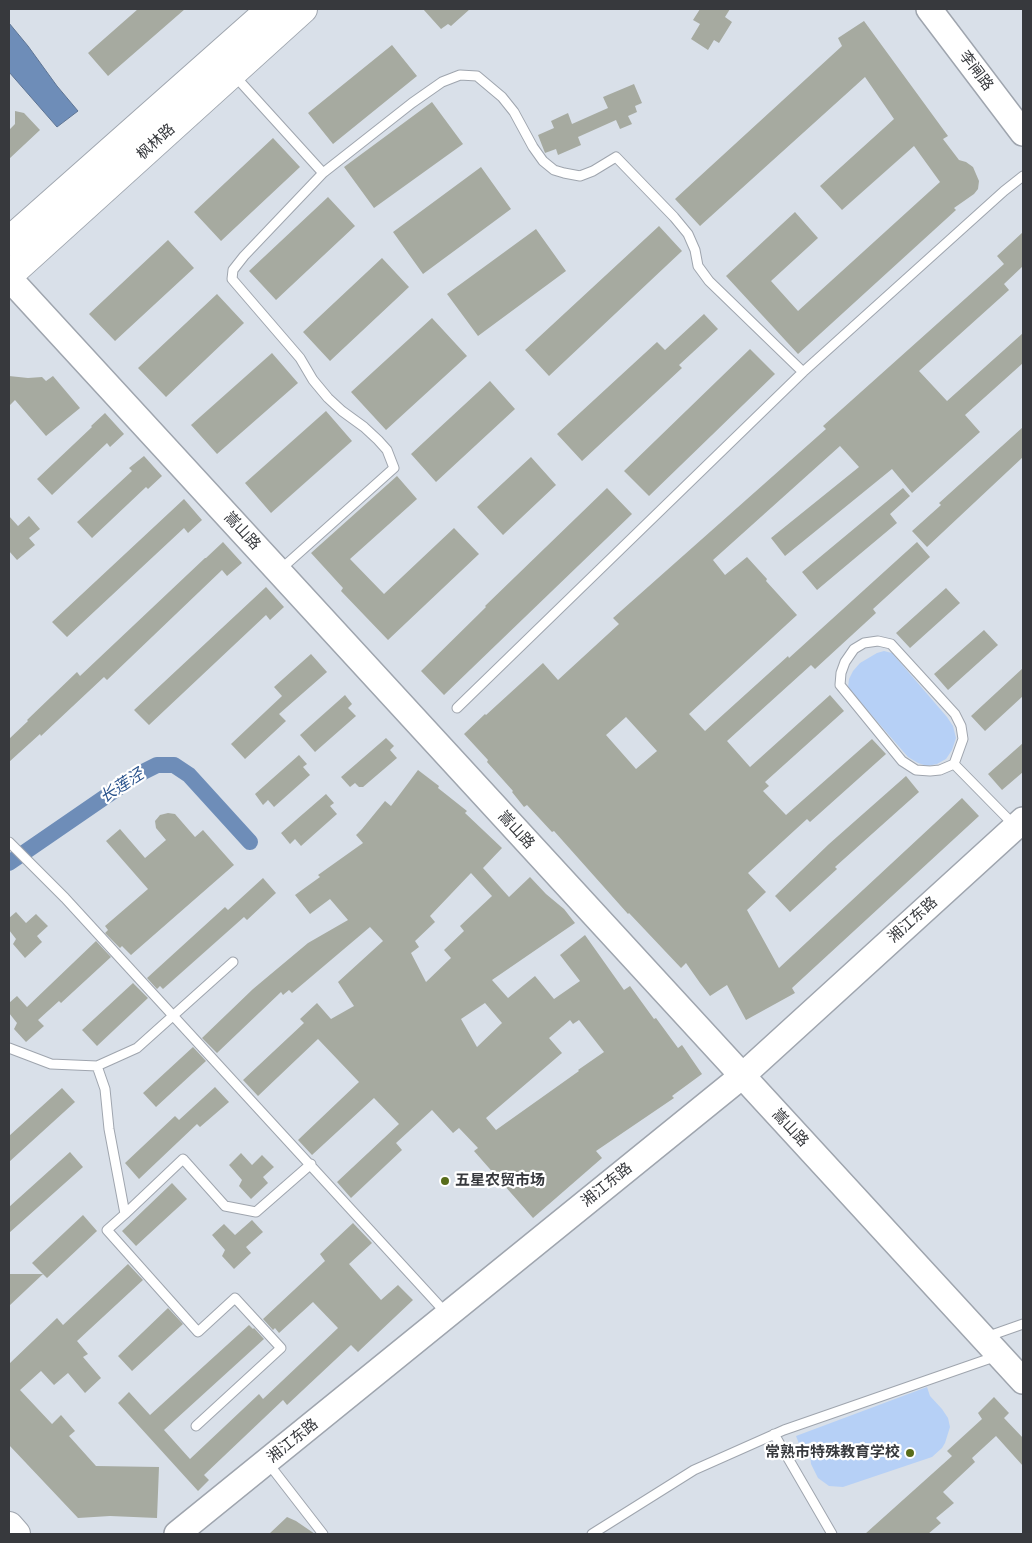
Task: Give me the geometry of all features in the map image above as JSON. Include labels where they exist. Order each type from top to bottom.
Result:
[{"type":"main road","name":"枫林路","points":[[9,241],[271,9]]},
{"type":"main road","name":"枫林路","points":[[9,276],[303,9]]},
{"type":"main road","points":[[9,1526],[16,1534]]},
{"type":"street","name":"李闸路","points":[[929,9],[1023,133]]},
{"type":"street","name":"嵩山路","points":[[9,276],[1023,1381]]},
{"type":"street","name":"湘江东路","points":[[177,1534],[742,1076],[1020,823]]},
{"type":"lane","points":[[232,73],[323,173]]},
{"type":"lane","points":[[278,571],[394,468],[383,445],[364,426],[351,419],[328,398],[313,380],[300,358],[232,279],[233,270],[323,173],[412,103],[442,82],[460,75],[476,76],[502,97],[514,112],[533,147],[543,161],[554,170],[580,176],[593,171],[616,157],[688,234],[695,250],[698,266],[708,281],[803,372]]},
{"type":"lane","points":[[456,708],[803,372],[1023,176]]},
{"type":"lane","points":[[878,640],[891,644],[955,714],[963,738],[954,764],[940,770],[930,771],[916,770],[902,761],[840,685],[840,673],[854,649],[864,643],[878,640]]},
{"type":"lane","points":[[954,764],[1020,823]]},
{"type":"lane","points":[[9,842],[65,898],[448,1315]]},
{"type":"lane","points":[[9,1048],[51,1064],[97,1066],[137,1048],[233,962]]},
{"type":"lane","points":[[97,1066],[105,1089],[109,1129],[125,1214]]},
{"type":"lane","points":[[196,1426],[281,1348],[235,1298],[198,1332],[107,1230],[183,1159],[225,1206],[256,1212],[311,1164]]},
{"type":"lane","points":[[592,1534],[694,1470],[774,1434],[971,1364],[1023,1324]]},
{"type":"lane","points":[[774,1434],[832,1534]]},
{"type":"lane","points":[[267,1462],[323,1534]]},
{"type":"shaded area","points":[[9,23],[78,111],[57,127],[9,72]]},
{"type":"shaded area","points":[[884,651],[892,653],[953,726],[956,738],[952,750],[946,759],[937,764],[927,766],[908,757],[848,688],[849,679],[860,663]]},
{"type":"shaded area","points":[[927,1387],[930,1396],[948,1418],[950,1427],[942,1448],[932,1457],[843,1487],[829,1486],[818,1478],[811,1464],[812,1442],[800,1446],[796,1436]]},
{"type":"building","points":[[138,9],[185,9],[108,76],[88,53]]},
{"type":"building","points":[[423,9],[470,9],[451,26],[448,24],[441,29]]},
{"type":"building","points":[[700,9],[730,9],[725,17],[732,22],[719,43],[714,40],[708,50],[691,39],[700,24],[693,20]]},
{"type":"building","points":[[864,21],[948,136],[943,139],[959,160],[973,167],[979,181],[978,189],[954,208],[956,210],[798,354],[726,276],[795,212],[818,238],[771,281],[798,311],[940,182],[914,146],[842,210],[820,186],[894,119],[865,77],[700,226],[675,199],[842,46],[838,38]]},
{"type":"building","points":[[392,45],[417,76],[333,144],[308,113]]},
{"type":"building","points":[[634,84],[642,103],[635,106],[637,112],[628,116],[632,124],[620,129],[616,120],[578,137],[581,145],[558,155],[556,149],[545,153],[538,135],[554,128],[551,121],[568,113],[572,124],[608,108],[603,97]]},
{"type":"building","points":[[432,102],[463,144],[374,208],[344,167]]},
{"type":"building","points":[[15,111],[24,113],[40,130],[9,159],[9,130],[15,124]]},
{"type":"building","points":[[273,138],[300,167],[221,241],[194,212]]},
{"type":"building","points":[[481,167],[511,209],[423,274],[393,232]]},
{"type":"building","points":[[328,197],[355,226],[276,300],[249,271]]},
{"type":"building","points":[[659,226],[682,251],[549,376],[525,350]]},
{"type":"building","points":[[536,229],[566,271],[478,336],[447,294]]},
{"type":"building","points":[[1023,232],[1023,266],[1004,284],[1009,290],[919,371],[947,401],[1023,333],[1023,363],[965,415],[980,432],[912,493],[892,469],[785,556],[771,538],[859,467],[840,446],[713,560],[725,575],[747,557],[797,615],[689,714],[705,731],[917,542],[930,557],[873,609],[876,613],[815,669],[811,665],[727,741],[750,767],[830,695],[844,711],[765,782],[769,786],[763,791],[786,815],[872,739],[886,754],[810,822],[807,819],[748,873],[766,892],[747,910],[779,968],[962,798],[979,816],[792,988],[795,993],[746,1020],[727,985],[710,996],[686,963],[681,968],[628,914],[554,831],[552,832],[527,805],[524,807],[513,791],[487,762],[488,760],[464,734],[543,663],[558,680],[619,624],[613,618],[826,429],[823,426],[1004,264],[997,256]],"holes":[[[626,717],[657,751],[636,769],[606,735]]]},
{"type":"building","points":[[168,240],[194,268],[115,341],[89,314]]},
{"type":"building","points":[[382,258],[409,287],[330,361],[303,332]]},
{"type":"building","points":[[217,294],[244,323],[166,397],[138,368]]},
{"type":"building","points":[[704,314],[718,329],[679,365],[682,368],[582,461],[557,434],[657,342],[665,350]]},
{"type":"building","points":[[432,318],[467,356],[386,430],[351,392]]},
{"type":"building","points":[[750,349],[775,374],[649,496],[624,471]]},
{"type":"building","points":[[272,353],[298,383],[217,454],[191,425]]},
{"type":"building","points":[[9,376],[42,377],[46,381],[53,376],[80,408],[46,436],[15,400],[9,406]]},
{"type":"building","points":[[490,381],[515,409],[436,482],[411,454]]},
{"type":"building","points":[[326,411],[352,441],[271,513],[245,483]]},
{"type":"building","points":[[105,413],[124,434],[110,447],[107,443],[52,495],[37,479]]},
{"type":"building","points":[[1023,427],[1023,457],[927,547],[912,531],[941,505],[939,503]]},
{"type":"building","points":[[144,456],[162,476],[148,489],[146,487],[92,538],[77,522],[132,471],[129,468]]},
{"type":"building","points":[[531,457],[556,485],[503,535],[477,507]]},
{"type":"building","points":[[397,476],[417,499],[350,559],[384,594],[454,528],[479,554],[388,640],[341,591],[343,588],[311,553]]},
{"type":"building","points":[[607,488],[632,514],[444,695],[421,671]]},
{"type":"building","points":[[903,488],[910,496],[890,514],[897,523],[817,590],[802,572]]},
{"type":"building","points":[[184,499],[202,520],[188,533],[184,528],[67,637],[52,622]]},
{"type":"building","points":[[9,516],[18,526],[29,516],[40,529],[29,538],[35,545],[17,560],[9,551]]},
{"type":"building","points":[[223,542],[242,563],[227,576],[222,570],[107,680],[104,677],[41,736],[40,734],[9,762],[9,739],[27,720],[77,672],[80,676]]},
{"type":"building","points":[[266,587],[284,607],[270,620],[266,615],[149,725],[134,710]]},
{"type":"building","points":[[946,588],[960,603],[910,648],[896,633]]},
{"type":"building","points":[[984,630],[998,645],[948,690],[934,674]]},
{"type":"building","points":[[311,654],[327,672],[279,714],[286,721],[245,759],[231,744],[282,696],[274,687]]},
{"type":"building","points":[[1023,668],[1023,696],[985,731],[971,716]]},
{"type":"building","points":[[345,695],[352,704],[348,708],[356,716],[315,752],[300,735]]},
{"type":"building","points":[[386,738],[394,746],[390,750],[397,758],[363,787],[359,787],[355,783],[350,787],[341,777]]},
{"type":"building","points":[[1023,743],[1023,772],[1002,790],[988,774]]},
{"type":"building","points":[[299,755],[307,764],[303,767],[310,775],[274,807],[268,800],[263,805],[255,794]]},
{"type":"building","points":[[418,770],[467,811],[465,813],[502,848],[483,868],[509,897],[530,877],[564,909],[575,923],[492,980],[508,998],[535,976],[554,999],[580,981],[560,955],[585,935],[624,990],[630,986],[678,1048],[682,1045],[702,1074],[672,1096],[674,1098],[596,1151],[602,1158],[533,1218],[474,1151],[478,1148],[459,1128],[453,1133],[432,1110],[396,1143],[402,1150],[351,1198],[337,1182],[399,1124],[374,1098],[312,1155],[298,1140],[359,1082],[318,1039],[258,1096],[243,1080],[304,1023],[300,1019],[317,1003],[331,1019],[354,1006],[338,982],[383,941],[370,927],[292,993],[289,990],[283,995],[281,992],[217,1053],[202,1038],[253,989],[308,943],[348,920],[330,899],[310,914],[295,895],[320,877],[318,875],[363,843],[356,835],[385,801],[391,806]],"holes":[[[471,873],[492,896],[460,926],[464,931],[444,950],[451,958],[426,982],[411,953],[419,947],[415,941],[435,922],[430,916]],[[485,1003],[502,1023],[477,1047],[461,1019]],[[570,1020],[573,1024],[579,1020],[604,1052],[496,1130],[486,1118],[562,1053],[549,1038]]]},
{"type":"building","points":[[906,776],[919,792],[835,867],[837,869],[790,912],[775,896],[829,844]]},
{"type":"building","points":[[326,794],[334,803],[330,806],[337,814],[301,846],[295,839],[290,844],[281,833]]},
{"type":"building","points":[[175,814],[195,837],[203,830],[234,865],[131,955],[122,946],[120,948],[105,933],[108,930],[105,926],[148,889],[106,841],[120,829],[145,858],[166,840],[156,828],[155,821],[160,815]]},
{"type":"building","points":[[263,878],[276,893],[247,920],[244,917],[163,989],[160,986],[157,989],[147,978],[225,907],[228,910]]},
{"type":"building","points":[[16,912],[26,923],[36,914],[48,926],[37,936],[42,942],[25,958],[13,944],[16,939],[9,930],[9,918]]},
{"type":"building","points":[[96,941],[111,957],[61,1003],[59,1001],[38,1020],[44,1026],[26,1042],[14,1029],[17,1023],[9,1013],[9,1003],[17,996],[27,1007]]},
{"type":"building","points":[[133,983],[148,998],[97,1046],[82,1030]]},
{"type":"building","points":[[193,1047],[206,1061],[156,1107],[143,1093]]},
{"type":"building","points":[[215,1087],[229,1102],[200,1127],[197,1124],[139,1179],[125,1163],[175,1116],[179,1120]]},
{"type":"building","points":[[62,1088],[75,1102],[9,1162],[9,1136]]},
{"type":"building","points":[[70,1152],[83,1167],[9,1233],[9,1207]]},
{"type":"building","points":[[241,1153],[252,1165],[262,1155],[274,1167],[263,1177],[268,1183],[251,1199],[239,1186],[242,1180],[229,1165]]},
{"type":"building","points":[[172,1183],[187,1199],[136,1246],[122,1231]]},
{"type":"building","points":[[83,1215],[97,1231],[47,1278],[32,1263]]},
{"type":"building","points":[[252,1220],[263,1232],[246,1247],[251,1253],[234,1269],[222,1256],[225,1250],[212,1235],[224,1224],[235,1235]]},
{"type":"building","points":[[353,1223],[372,1243],[349,1264],[381,1300],[398,1285],[413,1300],[358,1352],[351,1345],[287,1405],[283,1400],[204,1475],[209,1480],[198,1491],[118,1403],[129,1392],[150,1415],[249,1325],[254,1328],[264,1339],[164,1430],[190,1459],[259,1394],[263,1399],[338,1328],[313,1302],[279,1333],[275,1328],[273,1330],[263,1319],[325,1261],[320,1254]]},
{"type":"building","points":[[128,1264],[143,1280],[77,1341],[88,1354],[83,1357],[101,1378],[85,1393],[68,1373],[54,1385],[41,1371],[20,1390],[52,1424],[61,1415],[75,1431],[69,1436],[96,1466],[159,1467],[157,1518],[110,1516],[78,1518],[9,1445],[9,1364],[57,1318],[63,1325]]},
{"type":"building","points":[[9,1274],[43,1274],[9,1306]]},
{"type":"building","points":[[168,1308],[183,1324],[132,1371],[118,1356]]},
{"type":"building","points":[[994,1397],[1009,1413],[1004,1418],[1023,1438],[1023,1466],[996,1436],[972,1458],[975,1462],[943,1492],[954,1503],[936,1518],[941,1523],[928,1534],[865,1534],[952,1456],[947,1451],[982,1419],[978,1413]]},
{"type":"building","points":[[287,1517],[296,1521],[315,1534],[269,1534]]},
{"type":"waterway","name":"长莲泾","points":[[9,863],[137,775],[157,765],[174,765],[189,775],[250,842]]},
{"type":"place","name":"五星农贸市场","points":[[445,1181]]},
{"type":"place","name":"常熟市特殊教育学校","points":[[910,1453]]}]
